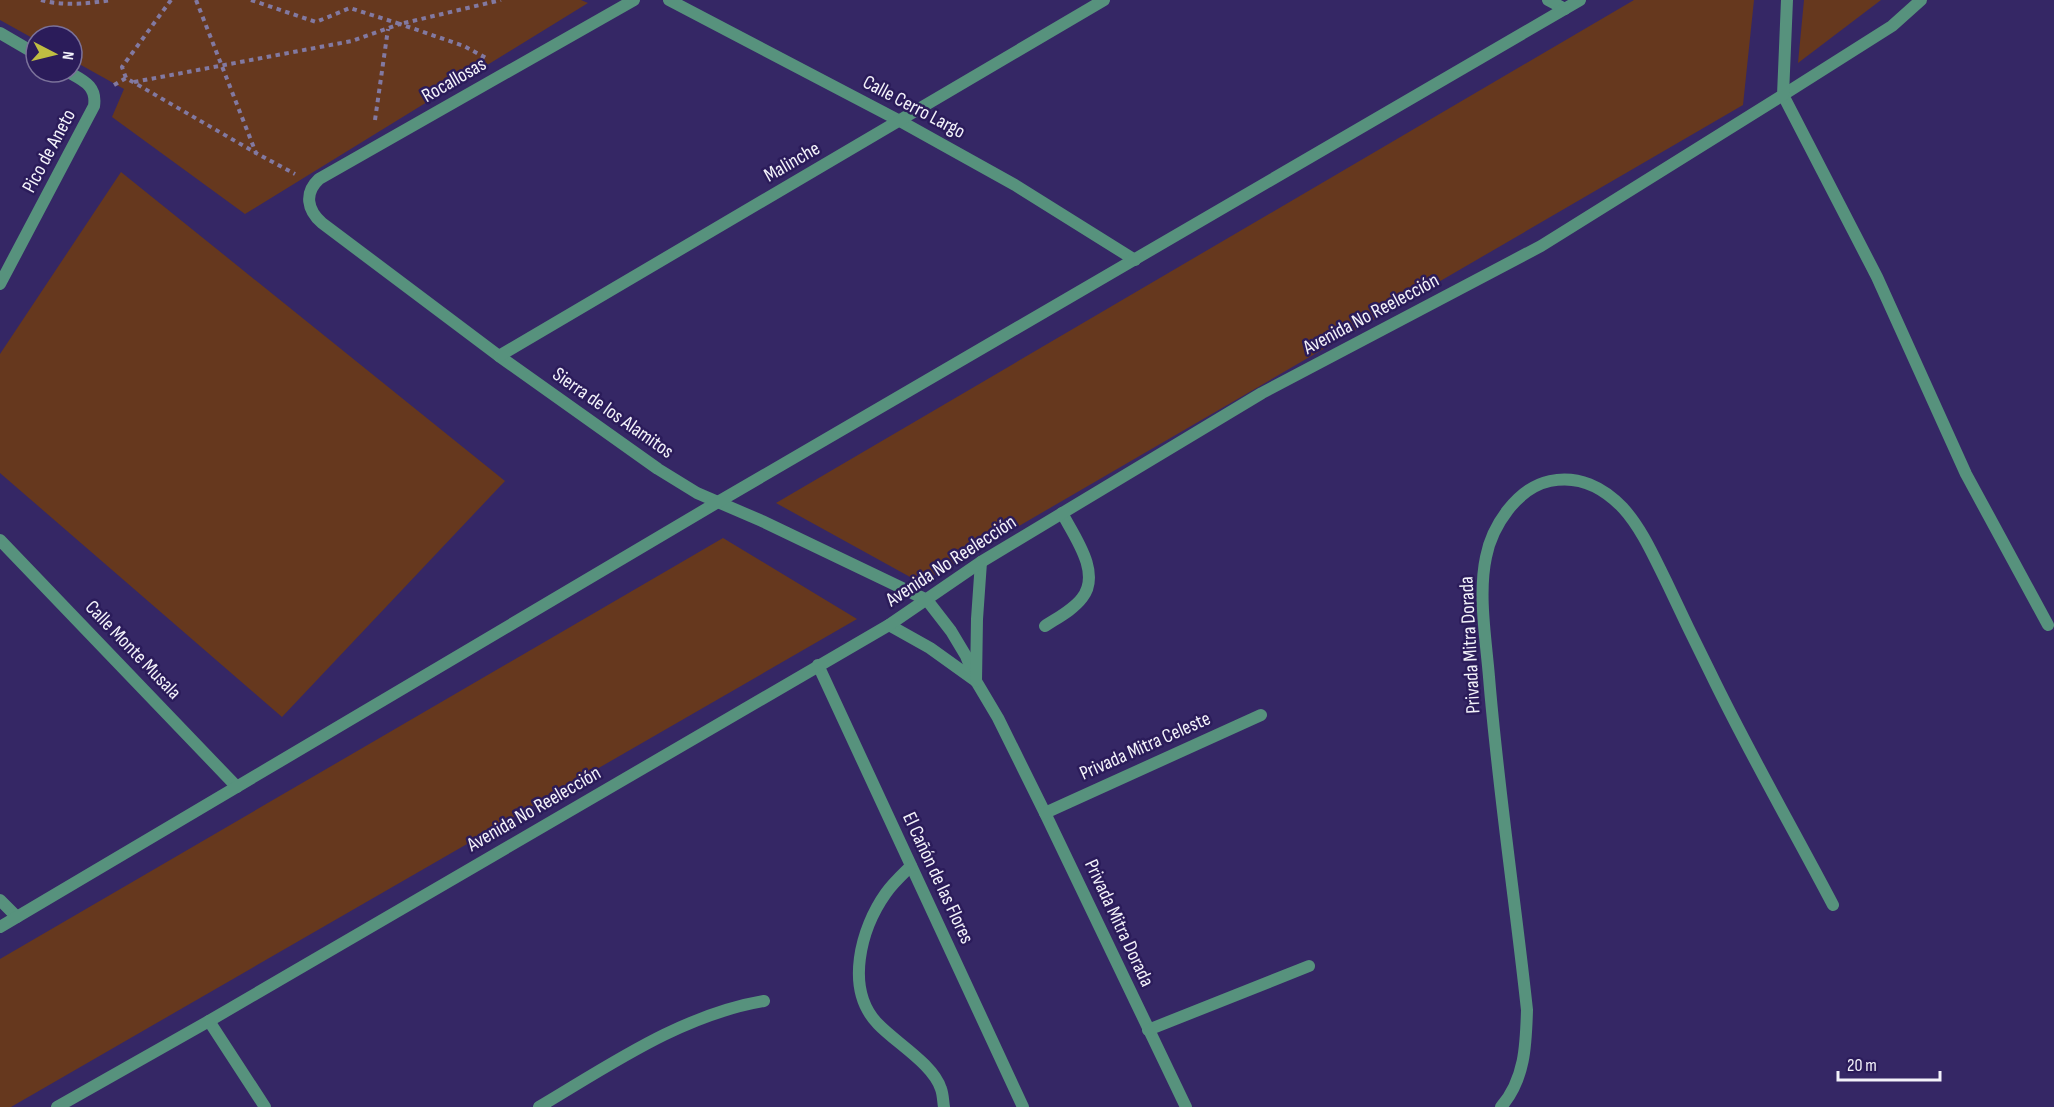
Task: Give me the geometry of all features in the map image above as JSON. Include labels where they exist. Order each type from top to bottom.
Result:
[{"type":"street","name":"Rocallosas","points":[[313,184],[634,0]]},
{"type":"street","name":"Calle Cerro Largo","points":[[669,0],[1015,185],[1135,260]]},
{"type":"street","name":"Malinche","points":[[499,356],[1104,0]]},
{"type":"street","points":[[1548,0],[1565,9]]},
{"type":"street","points":[[0,927],[718,502],[1580,0]]},
{"type":"street","points":[[1787,0],[1783,94],[1877,277],[1966,474],[2048,625]]},
{"type":"street","name":"Avenida No Reelección","points":[[57,1107],[209,1022],[889,625],[981,562],[1262,393],[1541,246],[1892,26],[1921,0]]},
{"type":"street","points":[[0,33],[24,47]]},
{"type":"street","name":"Pico de Aneto","points":[[0,284],[91,113],[95,98],[93,90],[84,81]]},
{"type":"street","name":"Sierra de los Alamitos","points":[[313,184],[309,194],[309,206],[315,217],[322,223],[499,356],[658,469],[697,493],[762,521],[927,600]]},
{"type":"street","name":"Privada Mitra Dorada","points":[[1501,1107],[1518,1080],[1521,1070],[1526,1050],[1527,1010],[1492,716],[1484,617],[1484,577],[1486,556],[1495,532],[1509,508],[1523,494],[1540,483],[1571,479],[1589,483],[1605,491],[1636,525],[1717,686],[1833,905]]},
{"type":"street","points":[[1045,626],[1081,600],[1090,582],[1085,558],[1062,513]]},
{"type":"street","name":"Calle Monte Musala","points":[[0,540],[237,787]]},
{"type":"street","points":[[976,681],[981,562]]},
{"type":"street","name":"Privada Mitra Dorada","points":[[927,600],[958,643],[976,681],[998,718],[1186,1107]]},
{"type":"street","points":[[889,625],[930,648],[976,681]]},
{"type":"street","name":"El Cañón de las Flores","points":[[818,665],[1023,1107]]},
{"type":"street","name":"Privada Mitra Celeste","points":[[1045,813],[1261,715]]},
{"type":"street","points":[[911,866],[887,890],[877,907],[862,951],[858,971],[860,991],[876,1022],[933,1074],[941,1089],[944,1107]]},
{"type":"street","points":[[0,900],[17,917]]},
{"type":"street","points":[[1149,1030],[1309,966]]},
{"type":"street","points":[[539,1107],[636,1049],[683,1025],[722,1011],[764,1001]]},
{"type":"street","points":[[209,1022],[265,1107]]},
{"type":"path","points":[[41,0],[54,4],[72,4],[111,0]]},
{"type":"path","points":[[171,0],[123,67],[126,78],[313,184]]},
{"type":"path","points":[[196,0],[256,153]]},
{"type":"path","points":[[250,0],[316,22],[350,8],[464,46],[510,70]]},
{"type":"path","points":[[134,82],[352,41],[400,24],[501,0]]},
{"type":"path","points":[[376,146],[375,112],[388,29]]},
{"type":"shaded area","points":[[0,0],[581,0],[588,3],[245,214],[112,117],[124,89],[84,67],[84,24],[24,24],[24,33],[0,20]]},
{"type":"shaded area","points":[[1634,0],[1754,0],[1743,105],[921,583],[776,503]]},
{"type":"shaded area","points":[[1804,0],[1881,0],[1798,63]]},
{"type":"shaded area","points":[[121,172],[505,481],[282,717],[0,473],[0,354]]},
{"type":"shaded area","points":[[723,538],[857,619],[11,1107],[0,1107],[0,959]]}]
